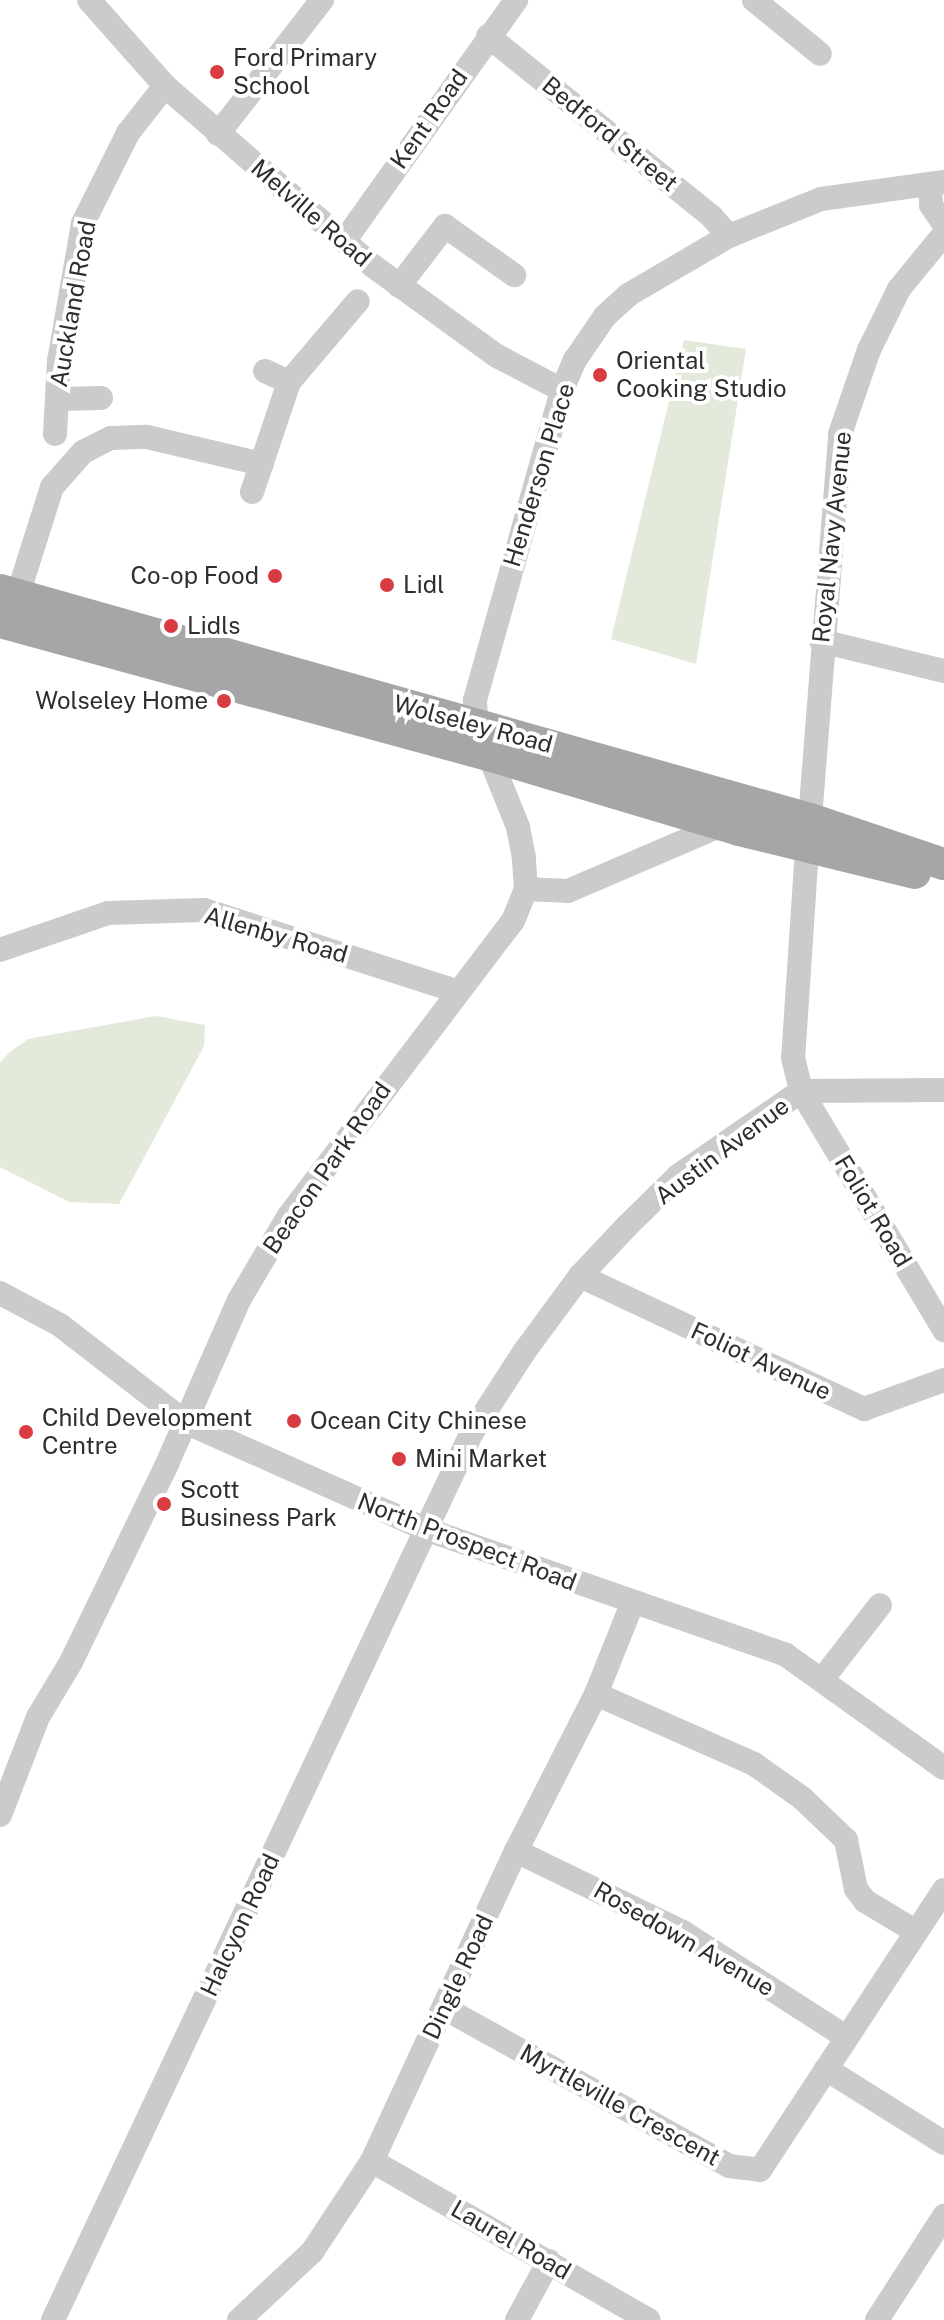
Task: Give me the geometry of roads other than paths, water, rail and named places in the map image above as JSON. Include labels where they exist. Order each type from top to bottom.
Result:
[{"type":"main road","name":"Wolseley Road","points":[[5,613],[482,740],[809,834],[944,879]]},
{"type":"main road","name":"Wolseley Road","points":[[482,740],[722,825],[809,834],[944,864]]},
{"type":"street","points":[[218,134],[322,0]]},
{"type":"street","name":"Kent Road","points":[[345,240],[516,0]]},
{"type":"street","points":[[754,0],[820,54]]},
{"type":"street","name":"Melville Road","points":[[91,1],[165,86],[399,286],[497,356],[562,390]]},
{"type":"street","name":"Bedford Street","points":[[488,36],[711,216],[729,236]]},
{"type":"street","name":"Auckland Road","points":[[55,434],[57,399],[83,223],[128,133],[165,86]]},
{"type":"street","points":[[937,183],[931,205],[944,224]]},
{"type":"street","name":"Henderson Place","points":[[482,740],[478,687],[562,390],[605,316],[628,295],[729,236],[821,199],[863,189],[937,183]]},
{"type":"street","points":[[399,286],[445,226],[514,275]]},
{"type":"street","name":"Royal Navy Avenue","points":[[809,834],[821,641],[840,434],[869,350],[895,297],[944,234]]},
{"type":"street","points":[[252,492],[289,382],[358,301]]},
{"type":"street","points":[[265,371],[289,382]]},
{"type":"street","name":"Auckland Road","points":[[57,399],[101,398]]},
{"type":"street","points":[[5,613],[52,487],[83,452],[111,438],[147,437],[262,464]]},
{"type":"street","points":[[821,641],[944,671]]},
{"type":"street","points":[[482,740],[518,827],[526,889],[568,891],[722,825]]},
{"type":"street","name":"Austin Avenue","points":[[425,1529],[471,1434],[580,1276],[678,1176],[801,1091],[793,1058],[809,834]]},
{"type":"street","name":"Beacon Park Road","points":[[0,1815],[38,1717],[71,1662],[239,1300],[288,1217],[513,921],[526,889]]},
{"type":"street","name":"Allenby Road","points":[[0,950],[108,913],[204,910],[457,991]]},
{"type":"street","points":[[801,1091],[944,1090]]},
{"type":"street","name":"Foliot Road","points":[[801,1091],[944,1330]]},
{"type":"street","name":"Foliot Avenue","points":[[580,1276],[864,1409],[944,1380]]},
{"type":"street","name":"North Prospect Road","points":[[0,1293],[60,1325],[185,1422],[425,1529],[632,1604],[786,1655],[824,1677],[944,1768]]},
{"type":"street","name":"Halcyon Road","points":[[53,2320],[425,1529]]},
{"type":"street","name":"Dingle Road","points":[[242,2319],[312,2252],[372,2161],[516,1851],[596,1694],[632,1604]]},
{"type":"street","points":[[824,1677],[880,1605]]},
{"type":"street","points":[[596,1694],[754,1764],[802,1798],[846,1840],[856,1889],[865,1901],[915,1931]]},
{"type":"street","name":"Rosedown Avenue","points":[[516,1851],[683,1932],[846,2037]]},
{"type":"street","name":"Myrtleville Crescent","points":[[444,2008],[744,2170],[760,2170],[944,1890]]},
{"type":"street","points":[[826,2069],[944,2143]]},
{"type":"street","name":"Laurel Road","points":[[372,2161],[649,2320]]},
{"type":"street","points":[[877,2320],[936,2251],[944,2216]]},
{"type":"street","points":[[517,2320],[549,2261]]},
{"type":"place","name":"Ford Primary School","points":[[217,72]]},
{"type":"place","name":"Oriental Cooking Studio","points":[[600,375]]},
{"type":"place","name":"Co-op Food","points":[[275,576]]},
{"type":"place","name":"Lidl","points":[[387,585]]},
{"type":"place","name":"Lidls","points":[[171,626]]},
{"type":"place","name":"Wolseley Home","points":[[224,701]]},
{"type":"place","name":"Ocean City Chinese","points":[[294,1421]]},
{"type":"place","name":"Child Development Centre","points":[[26,1432]]},
{"type":"place","name":"Mini Market","points":[[399,1459]]},
{"type":"place","name":"Scott Business Park","points":[[164,1504]]}]
